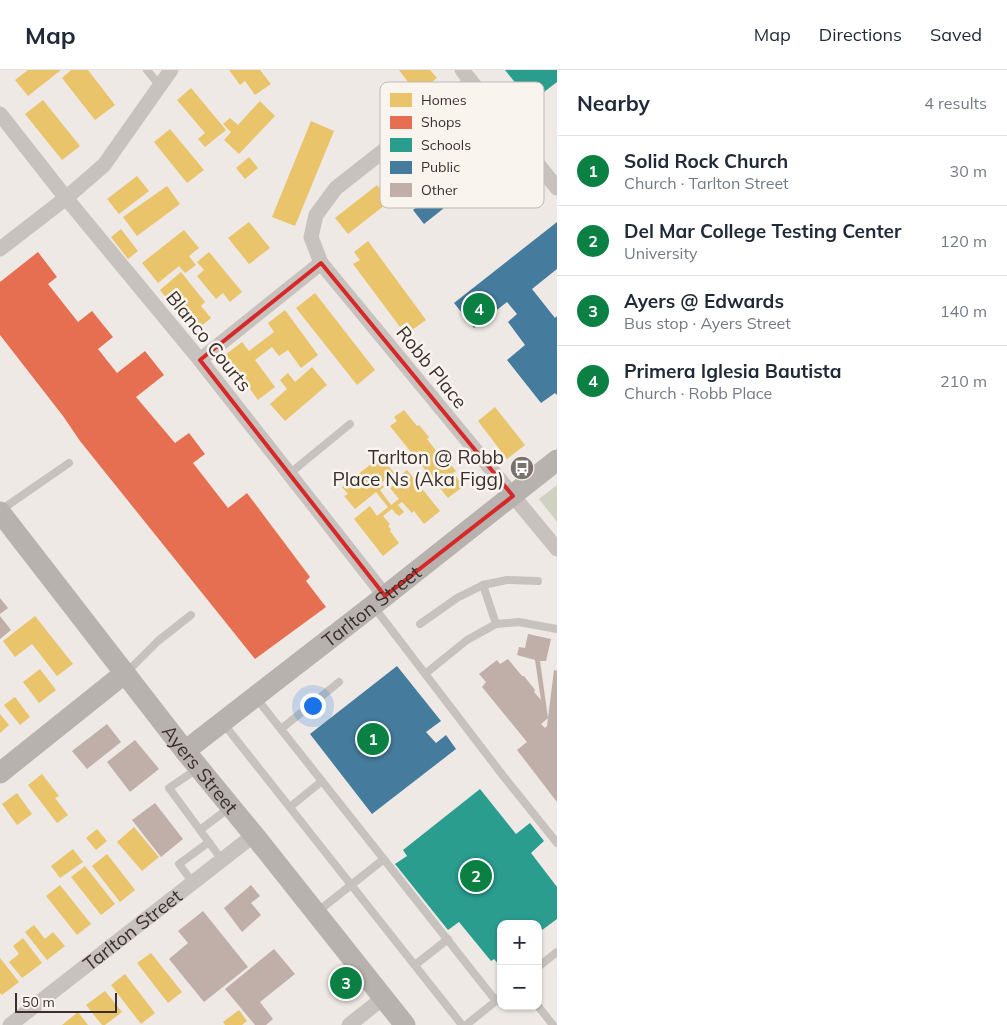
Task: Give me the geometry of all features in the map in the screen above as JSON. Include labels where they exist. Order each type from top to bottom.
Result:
[{"type":"main road","name":"Tarlton Street","points":[[185,751],[557,460]]},
{"type":"main road","name":"Ayers Street","points":[[0,511],[185,751],[405,1025]]},
{"type":"main road","points":[[0,773],[125,673]]},
{"type":"street","points":[[0,249],[66,198],[104,165],[171,70]]},
{"type":"street","name":"Blanco Courts","points":[[0,114],[66,198],[200,360],[289,474],[379,601]]},
{"type":"street","name":"Robb Place","points":[[380,150],[336,188],[316,215],[311,237],[321,263],[557,549]]},
{"type":"street","points":[[544,172],[557,188]]},
{"type":"street","points":[[200,360],[321,263]]},
{"type":"street","name":"Tarlton Street","points":[[10,1025],[254,835]]},
{"type":"street","points":[[349,1025],[384,998]]},
{"type":"lane","points":[[147,70],[160,86]]},
{"type":"lane","points":[[289,474],[350,424]]},
{"type":"lane","points":[[0,511],[69,463]]},
{"type":"lane","points":[[420,624],[457,598],[483,585],[507,580],[538,581]]},
{"type":"lane","points":[[483,585],[496,624]]},
{"type":"lane","points":[[379,601],[425,674],[557,843]]},
{"type":"lane","points":[[125,673],[158,640],[191,615]]},
{"type":"lane","points":[[425,674],[466,640],[496,624],[520,622],[557,629]]},
{"type":"lane","points":[[281,729],[339,682]]},
{"type":"lane","points":[[255,696],[497,998]]},
{"type":"lane","points":[[222,722],[464,1025],[497,1000]]},
{"type":"lane","points":[[198,767],[169,788],[222,860]]},
{"type":"lane","points":[[290,807],[322,781]]},
{"type":"lane","points":[[200,830],[231,807]]},
{"type":"lane","points":[[193,883],[179,864],[209,842]]},
{"type":"lane","points":[[316,913],[384,859]]},
{"type":"lane","points":[[415,965],[448,939]]},
{"type":"lane","points":[[541,965],[557,952]]},
{"type":"lane","points":[[541,1010],[553,1025]]},
{"type":"highlighted area","points":[[321,263],[513,496],[385,596],[200,360]]},
{"type":"green space","points":[[557,485],[557,522],[539,499]]},
{"type":"building: Homes","points":[[28,70],[61,70],[28,96],[15,80]]},
{"type":"building: Homes","points":[[71,70],[88,70],[115,105],[95,120],[62,78]]},
{"type":"building: Homes","points":[[229,70],[260,70],[271,84],[255,95],[245,81],[240,85]]},
{"type":"building: Homes","points":[[399,70],[430,70],[437,78],[432,82],[408,82]]},
{"type":"building: Homes","points":[[191,88],[226,130],[205,147],[198,139],[205,133],[177,100]]},
{"type":"building: Homes","points":[[43,100],[80,146],[62,160],[25,114]]},
{"type":"building: Homes","points":[[260,101],[275,116],[239,154],[224,140],[231,132],[223,124],[230,118],[238,125]]},
{"type":"building: Homes","points":[[311,121],[334,131],[295,226],[272,217]]},
{"type":"building: Homes","points":[[170,129],[204,170],[187,183],[154,142]]},
{"type":"building: Homes","points":[[249,157],[258,168],[245,179],[236,168]]},
{"type":"building: Homes","points":[[137,176],[149,191],[119,214],[107,199]]},
{"type":"building: Homes","points":[[377,185],[380,189],[381,208],[348,234],[335,218]]},
{"type":"building: Homes","points":[[167,186],[180,204],[137,236],[123,217]]},
{"type":"building: Homes","points":[[249,222],[270,248],[249,264],[228,238]]},
{"type":"building: Homes","points":[[121,229],[138,251],[128,259],[111,237]]},
{"type":"building: Homes","points":[[184,230],[199,248],[189,256],[196,265],[185,273],[179,266],[158,283],[142,263]]},
{"type":"building: Homes","points":[[368,241],[426,320],[412,330],[407,322],[400,327],[353,264],[360,260],[354,252]]},
{"type":"building: Homes","points":[[209,252],[242,292],[230,302],[223,293],[216,299],[197,276],[204,270],[197,262]]},
{"type":"building: Homes","points":[[181,272],[205,302],[201,306],[211,318],[194,332],[160,290]]},
{"type":"building: Homes","points":[[315,293],[375,370],[357,385],[296,308]]},
{"type":"building: Homes","points":[[285,310],[318,355],[301,368],[288,350],[279,356],[272,347],[255,360],[275,387],[258,400],[225,355],[242,342],[249,351],[274,332],[268,323]]},
{"type":"building: Homes","points":[[312,367],[327,385],[285,421],[270,404],[287,389],[280,380],[288,373],[295,382]]},
{"type":"building: Homes","points":[[495,407],[525,445],[507,459],[478,421]]},
{"type":"building: Homes","points":[[404,410],[429,437],[427,439],[444,461],[446,459],[456,471],[453,473],[464,486],[448,498],[390,426],[397,421],[394,417]]},
{"type":"building: Homes","points":[[381,456],[394,473],[381,483],[384,487],[380,490],[391,505],[399,499],[390,488],[400,480],[398,477],[407,470],[440,511],[424,524],[414,511],[412,513],[402,502],[398,505],[404,512],[399,516],[392,509],[383,516],[390,524],[388,526],[391,529],[390,531],[399,543],[383,556],[354,519],[370,506],[377,516],[388,507],[376,492],[355,509],[344,496],[348,494],[342,487]]},
{"type":"building: Homes","points":[[35,616],[73,664],[57,676],[32,644],[15,657],[3,641]]},
{"type":"building: Homes","points":[[40,669],[56,690],[39,703],[23,682]]},
{"type":"building: Homes","points":[[15,697],[30,717],[20,725],[4,705]]},
{"type":"building: Homes","points":[[0,714],[9,725],[0,733]]},
{"type":"building: Homes","points":[[42,774],[59,796],[55,798],[68,815],[57,823],[28,785]]},
{"type":"building: Homes","points":[[17,793],[32,814],[17,825],[2,804]]},
{"type":"building: Homes","points":[[134,827],[159,857],[142,871],[117,842]]},
{"type":"building: Homes","points":[[97,829],[107,841],[96,850],[86,838]]},
{"type":"building: Homes","points":[[73,849],[83,862],[60,878],[51,866]]},
{"type":"building: Homes","points":[[107,854],[135,890],[120,902],[92,866]]},
{"type":"building: Homes","points":[[85,866],[115,904],[101,915],[71,877]]},
{"type":"building: Homes","points":[[60,885],[91,924],[77,935],[46,896]]},
{"type":"building: Homes","points":[[34,925],[45,939],[53,932],[65,946],[47,960],[25,932]]},
{"type":"building: Homes","points":[[23,938],[42,963],[22,978],[9,962],[19,954],[13,946]]},
{"type":"building: Homes","points":[[151,953],[182,992],[168,1003],[137,963]]},
{"type":"building: Homes","points":[[0,958],[19,982],[2,995],[0,993]]},
{"type":"building: Homes","points":[[125,974],[155,1013],[141,1024],[111,985]]},
{"type":"building: Homes","points":[[105,991],[122,1012],[105,1025],[102,1025],[86,1005]]},
{"type":"building: Homes","points":[[239,1010],[247,1021],[242,1025],[225,1025],[223,1022]]},
{"type":"building: Homes","points":[[78,1012],[88,1025],[62,1025]]},
{"type":"building: Shops","points":[[38,252],[57,277],[48,284],[78,322],[92,311],[113,337],[98,349],[117,373],[145,351],[164,375],[136,397],[175,443],[189,433],[205,454],[193,463],[228,508],[247,493],[310,577],[306,581],[326,607],[255,659],[80,441],[0,335],[0,282]]},
{"type":"building: Schools","points":[[505,70],[557,70],[557,82],[544,92],[544,82],[515,82]]},
{"type":"building: Schools","points":[[480,789],[516,834],[530,823],[544,841],[531,853],[557,887],[557,919],[542,930],[542,920],[497,920],[497,962],[494,959],[491,961],[459,922],[448,930],[395,864],[407,856],[403,850]]},
{"type":"building: Public","points":[[416,208],[444,208],[424,224],[413,210]]},
{"type":"building: Public","points":[[557,222],[557,269],[532,289],[555,318],[557,316],[557,395],[555,393],[541,403],[507,360],[525,345],[508,322],[517,314],[507,302],[474,328],[454,303]]},
{"type":"building: Public","points":[[397,666],[441,721],[426,732],[436,743],[446,735],[456,749],[372,814],[310,734]]},
{"type":"building: Other","points":[[0,598],[8,608],[0,614]]},
{"type":"building: Other","points":[[0,616],[11,630],[0,639]]},
{"type":"building: Other","points":[[528,634],[551,639],[546,661],[540,661],[548,718],[554,670],[557,671],[557,802],[517,750],[527,742],[482,687],[486,682],[479,674],[497,660],[500,664],[508,659],[524,676],[541,700],[535,660],[517,655],[519,647],[525,648]],"holes":[[[548,718],[545,728],[541,724]]]},
{"type":"building: Other","points":[[107,724],[121,742],[87,769],[72,751]]},
{"type":"building: Other","points":[[135,740],[159,769],[130,792],[107,762]]},
{"type":"building: Other","points":[[155,803],[183,839],[161,857],[132,820]]},
{"type":"building: Other","points":[[251,885],[260,896],[251,903],[261,915],[242,932],[224,908]]},
{"type":"building: Other","points":[[203,911],[248,967],[204,1002],[169,959],[188,943],[178,931]]},
{"type":"building: Other","points":[[274,949],[295,974],[260,1002],[273,1019],[266,1025],[255,1025],[225,989]]},
{"type":"place","name":"Primera Iglesia Bautista","points":[[479,309]]},
{"type":"place","name":"Tarlton @ Robb Place Ns (Aka Figg)","points":[[522,468]]},
{"type":"place","name":"Solid Rock Church","points":[[373,739]]},
{"type":"place","name":"Del Mar College Testing Center","points":[[476,876]]},
{"type":"place","name":"Ayers @ Edwards","points":[[346,983]]}]
